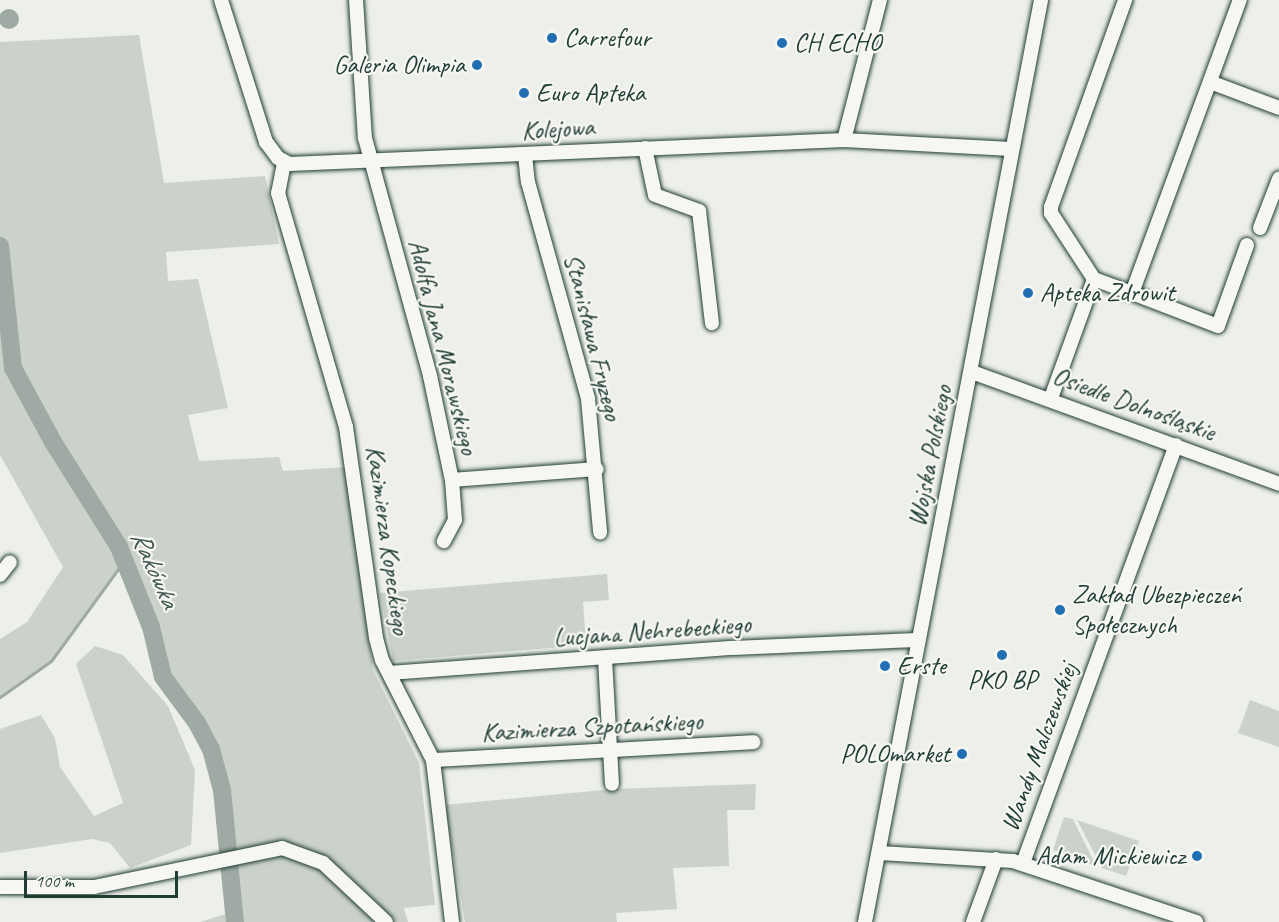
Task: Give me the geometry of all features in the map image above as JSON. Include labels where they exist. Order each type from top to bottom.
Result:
[{"type":"street","points":[[221,0],[266,142],[284,163]]},
{"type":"street","name":"Adolfa Jana Morawskiego","points":[[356,0],[364,130],[430,376],[452,480],[455,520],[444,541]]},
{"type":"street","points":[[844,140],[880,0]]},
{"type":"street","name":"Wojska Polskiego","points":[[866,922],[1041,0]]},
{"type":"street","points":[[1125,0],[1052,207],[1055,220],[1094,279],[1218,326],[1247,245]]},
{"type":"street","points":[[1132,293],[1240,0]]},
{"type":"street","points":[[1210,82],[1279,108]]},
{"type":"street","name":"Kolejowa","points":[[284,163],[302,166],[844,140],[1011,149]]},
{"type":"street","points":[[645,148],[655,195],[699,211],[712,323]]},
{"type":"street","name":"Stanisława Fryzego","points":[[525,155],[528,182],[588,399],[597,469],[600,532]]},
{"type":"street","name":"Kazimierza Kopeckiego","points":[[284,163],[278,193],[346,427],[373,623],[389,673],[432,760],[452,922]]},
{"type":"street","points":[[1260,228],[1279,179]]},
{"type":"street","points":[[1051,398],[1094,279]]},
{"type":"street","name":"Osiedle Dolnośląskie","points":[[972,372],[1051,398],[1279,484]]},
{"type":"street","name":"Wandy Malczewskiej","points":[[1023,863],[1176,445]]},
{"type":"street","points":[[452,480],[597,469]]},
{"type":"street","points":[[0,576],[10,562]]},
{"type":"street","name":"Lucjana Nehrebeckiego","points":[[389,673],[833,642],[918,640]]},
{"type":"street","points":[[605,659],[612,784]]},
{"type":"street","name":"Kazimierza Szpotańskiego","points":[[432,760],[753,742]]},
{"type":"street","points":[[0,887],[94,887],[272,848],[310,856],[335,872],[386,922]]},
{"type":"street","points":[[880,853],[996,859],[1023,863],[1155,916],[1196,922]]},
{"type":"street","points":[[974,922],[996,859]]},
{"type":"shaded area","points":[[9,9],[16,12],[19,19],[16,26],[9,29],[2,26],[-1,19],[2,12]]},
{"type":"shaded area","points":[[139,35],[164,183],[265,176],[279,244],[166,252],[168,281],[198,279],[228,408],[188,415],[199,461],[279,457],[283,471],[345,467],[373,670],[419,763],[435,905],[404,908],[408,922],[200,922],[232,912],[222,790],[205,736],[163,677],[151,627],[124,561],[51,661],[0,697],[0,639],[27,622],[63,567],[0,455],[0,42]]},
{"type":"shaded area","points":[[607,574],[609,600],[583,602],[586,645],[393,661],[380,593]]},
{"type":"shaded area","points":[[95,646],[123,655],[168,706],[195,770],[191,845],[130,868],[110,843],[92,839],[0,853],[0,729],[41,715],[55,738],[60,767],[94,816],[123,803],[76,664]]},
{"type":"shaded area","points":[[1250,700],[1279,711],[1279,747],[1238,733]]},
{"type":"shaded area","points":[[756,784],[755,810],[727,810],[729,866],[673,868],[677,909],[616,913],[617,922],[465,922],[445,805],[614,789]]},
{"type":"shaded area","points":[[1064,817],[1073,819],[1096,866],[1053,850]]},
{"type":"shaded area","points":[[1077,820],[1139,841],[1126,876],[1102,868]]},
{"type":"waterway","name":"Rakówka","points":[[0,246],[13,368],[53,442],[119,547],[151,627],[163,677],[197,723],[211,749],[222,790],[235,922]]},
{"type":"waterway","points":[[0,697],[51,661],[124,561]]},
{"type":"place","name":"Carrefour","points":[[552,38]]},
{"type":"place","name":"CH ECHO","points":[[782,43]]},
{"type":"place","name":"Galeria Olimpia","points":[[477,65]]},
{"type":"place","name":"Euro Apteka","points":[[524,93]]},
{"type":"place","name":"Apteka Zdrowit","points":[[1028,293]]},
{"type":"place","name":"Zakład Ubezpieczeń Społecznych","points":[[1060,610]]},
{"type":"place","name":"PKO BP","points":[[1002,655]]},
{"type":"place","name":"Erste","points":[[885,666]]},
{"type":"place","name":"POLOmarket","points":[[962,754]]},
{"type":"place","name":"Adam Mickiewicz","points":[[1197,856]]}]
